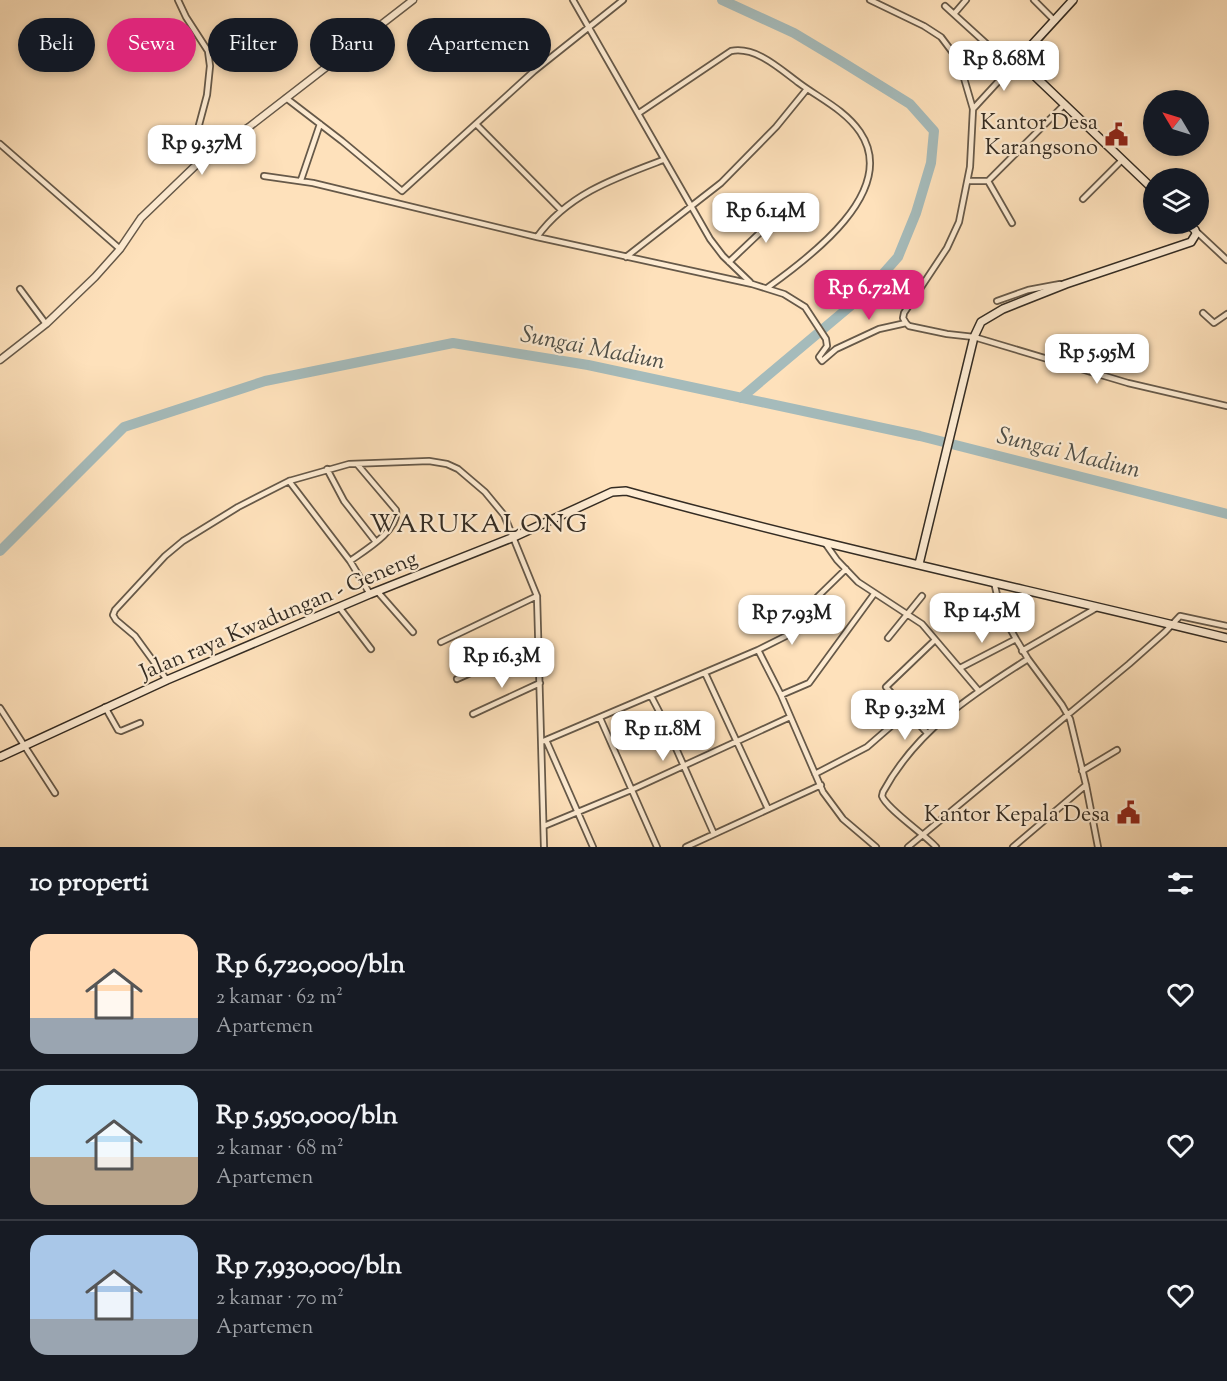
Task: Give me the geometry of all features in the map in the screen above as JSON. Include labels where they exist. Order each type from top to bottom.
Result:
[{"type":"main road","points":[[1073,0],[1018,60],[1143,180]]},
{"type":"main road","points":[[919,564],[971,348],[981,322],[991,314],[1066,284],[1191,242],[1195,234]]},
{"type":"main road","name":"Jalan raya Kwadungan - Geneng","points":[[0,757],[167,680],[373,592],[514,537],[612,492],[626,491],[739,522],[1227,638]]},
{"type":"street","points":[[178,0],[208,51],[210,66],[208,85],[199,125],[218,147]]},
{"type":"street","points":[[0,360],[46,324],[95,277],[120,249],[141,218],[194,167],[413,0]]},
{"type":"street","points":[[573,0],[710,239],[729,262],[752,284]]},
{"type":"street","points":[[286,98],[402,191],[551,56],[622,0]]},
{"type":"street","points":[[870,0],[924,26],[941,37],[959,62],[973,109],[973,140],[968,181],[959,222],[947,248],[904,313],[903,318],[906,323],[909,326],[974,337],[1128,383],[1227,406]]},
{"type":"street","points":[[954,14],[966,0]]},
{"type":"street","points":[[1034,0],[1055,21]]},
{"type":"street","points":[[945,6],[1012,67]]},
{"type":"street","points":[[639,113],[731,51],[740,49],[770,62],[838,110],[859,130],[868,148],[871,166],[868,183],[853,208],[832,233],[800,265],[767,288]]},
{"type":"street","points":[[973,109],[1018,60]]},
{"type":"street","points":[[626,256],[721,183],[754,150],[807,89]]},
{"type":"street","points":[[968,181],[988,181],[1065,104]]},
{"type":"street","points":[[301,180],[320,124]]},
{"type":"street","points":[[476,124],[561,210]]},
{"type":"street","points":[[0,144],[120,249]]},
{"type":"street","points":[[537,237],[549,220],[590,190],[663,160]]},
{"type":"street","points":[[1083,199],[1122,160]]},
{"type":"street","points":[[264,176],[301,180],[537,237],[767,288],[784,294],[805,307],[826,339],[827,345],[819,357],[822,361],[836,349],[879,329],[906,323]]},
{"type":"street","points":[[988,181],[1012,223]]},
{"type":"street","points":[[729,262],[786,208]]},
{"type":"street","points":[[1199,234],[1227,260]]},
{"type":"street","points":[[1191,242],[1209,243]]},
{"type":"street","points":[[997,301],[1028,290],[1066,284]]},
{"type":"street","points":[[20,289],[46,324]]},
{"type":"street","points":[[1203,313],[1214,323],[1227,314]]},
{"type":"street","points":[[167,680],[135,636],[116,620],[114,612],[165,555],[183,541],[238,507],[289,481],[327,469],[357,464],[429,461],[447,464],[458,469],[485,492],[504,515],[537,596],[544,741],[544,847]]},
{"type":"street","points":[[350,561],[391,528],[397,515],[396,510],[357,464]]},
{"type":"street","points":[[327,469],[344,501],[376,542]]},
{"type":"street","points":[[289,481],[373,592],[413,632]]},
{"type":"street","points":[[824,541],[846,569],[874,594],[922,624],[978,690]]},
{"type":"street","points":[[802,612],[846,569]]},
{"type":"street","points":[[994,582],[1001,612],[1028,659],[1067,714],[1086,785],[1098,847]]},
{"type":"street","points":[[781,695],[808,683],[874,594]]},
{"type":"street","points":[[441,642],[537,596]]},
{"type":"street","points":[[888,638],[922,596]]},
{"type":"street","points":[[339,607],[370,649]]},
{"type":"street","points":[[1023,651],[1099,607]]},
{"type":"street","points":[[908,847],[1067,714],[1110,681],[1182,615],[1227,626]]},
{"type":"street","points":[[544,741],[758,650],[786,636],[787,631],[783,622]]},
{"type":"street","points":[[960,668],[1016,639]]},
{"type":"street","points":[[927,733],[886,687],[935,640]]},
{"type":"street","points":[[457,680],[540,642]]},
{"type":"street","points":[[758,650],[781,695],[828,800],[843,819],[876,847]]},
{"type":"street","points":[[936,847],[924,834],[887,805],[882,796],[891,778],[927,733],[946,715],[978,690],[1028,659]]},
{"type":"street","points":[[705,673],[768,809]]},
{"type":"street","points":[[473,714],[540,684]]},
{"type":"street","points":[[651,696],[714,834]]},
{"type":"street","points":[[105,707],[118,730],[140,723]]},
{"type":"street","points":[[0,708],[55,793]]},
{"type":"street","points":[[544,826],[631,790],[790,717]]},
{"type":"street","points":[[600,718],[657,847]]},
{"type":"street","points":[[815,774],[867,747],[898,720]]},
{"type":"street","points":[[544,741],[593,847]]},
{"type":"street","points":[[1082,771],[1117,750]]},
{"type":"street","points":[[686,847],[820,785]]},
{"type":"street","points":[[1013,847],[1086,785]]},
{"type":"waterway","points":[[722,0],[794,33],[839,60],[910,104],[934,131],[931,163],[916,213],[898,257],[867,292],[741,398]]},
{"type":"waterway","name":"Sungai Madiun","points":[[0,551],[124,427],[265,381],[453,343],[588,365],[920,436],[1227,514]]},
{"type":"place","name":"Kantor Desa Karangsono","points":[[1116,134]]},
{"type":"place","name":"Kantor Kepala Desa","points":[[1128,813]]},
{"type":"district","name":"WARUKALONG","points":[[479,523]]}]
